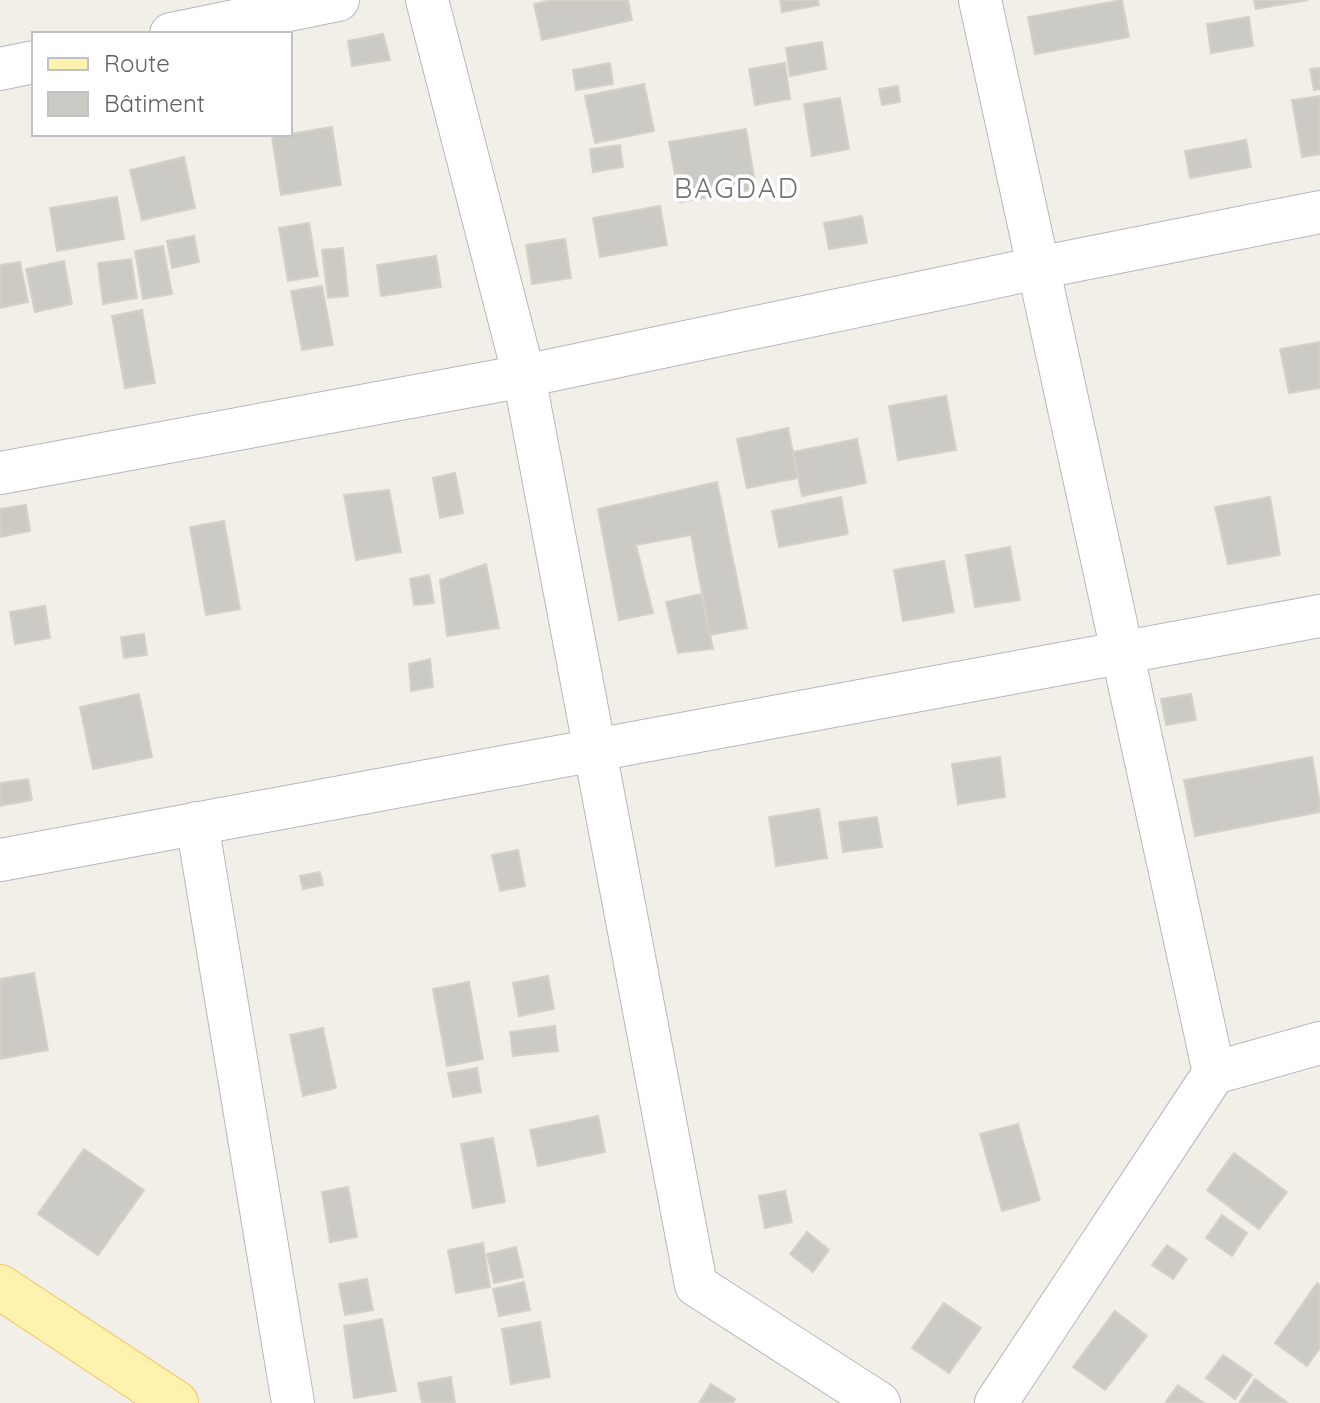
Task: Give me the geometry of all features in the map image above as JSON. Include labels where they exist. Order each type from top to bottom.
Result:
[{"type":"main road","points":[[0,1287],[176,1403]]},
{"type":"street","points":[[181,32],[338,0]]},
{"type":"street","points":[[427,0],[524,376],[696,1285],[879,1403]]},
{"type":"street","points":[[980,0],[1214,1073]]},
{"type":"street","points":[[0,69],[32,62]]},
{"type":"street","points":[[0,473],[524,376],[1320,212]]},
{"type":"street","points":[[0,860],[1320,616]]},
{"type":"street","points":[[197,823],[293,1403]]},
{"type":"street","points":[[996,1403],[1214,1073],[1320,1043]]},
{"type":"building","points":[[551,0],[628,0],[632,20],[542,40],[534,4]]},
{"type":"building","points":[[780,0],[818,0],[819,5],[782,12]]},
{"type":"building","points":[[1122,0],[1129,37],[1035,54],[1028,17]]},
{"type":"building","points":[[1254,0],[1308,0],[1256,9]]},
{"type":"building","points":[[1249,17],[1253,46],[1211,53],[1207,24]]},
{"type":"building","points":[[383,34],[390,60],[352,66],[348,41]]},
{"type":"building","points":[[822,42],[826,69],[790,76],[786,48]]},
{"type":"building","points":[[610,63],[613,84],[576,90],[573,70]]},
{"type":"building","points":[[785,63],[790,99],[755,105],[749,69]]},
{"type":"building","points":[[1320,68],[1320,89],[1314,90],[1310,69]]},
{"type":"building","points":[[644,84],[654,131],[595,143],[585,96]]},
{"type":"building","points":[[898,86],[900,102],[882,105],[879,89]]},
{"type":"building","points":[[1320,96],[1320,154],[1302,157],[1292,100]]},
{"type":"building","points":[[840,98],[849,149],[812,156],[804,104]]},
{"type":"building","points":[[332,127],[341,185],[281,195],[272,137]]},
{"type":"building","points":[[746,129],[756,189],[680,202],[669,142]]},
{"type":"building","points":[[1246,140],[1251,167],[1190,178],[1185,151]]},
{"type":"building","points":[[620,145],[623,167],[593,172],[590,149]]},
{"type":"building","points":[[184,157],[195,208],[142,220],[130,170]]},
{"type":"building","points":[[117,197],[124,239],[57,251],[50,208]]},
{"type":"building","points":[[660,206],[667,245],[600,257],[593,218]]},
{"type":"building","points":[[862,216],[867,243],[829,249],[824,223]]},
{"type":"building","points":[[309,223],[318,276],[288,281],[279,228]]},
{"type":"building","points":[[194,236],[199,262],[172,268],[167,241]]},
{"type":"building","points":[[565,239],[571,278],[532,284],[526,245]]},
{"type":"building","points":[[163,246],[172,294],[143,299],[135,251]]},
{"type":"building","points":[[343,248],[348,296],[328,298],[322,250]]},
{"type":"building","points":[[436,256],[441,287],[381,296],[377,265]]},
{"type":"building","points":[[131,259],[137,298],[103,304],[98,263]]},
{"type":"building","points":[[64,261],[72,304],[35,312],[26,269]]},
{"type":"building","points":[[20,262],[28,302],[0,308],[0,265]]},
{"type":"building","points":[[322,286],[333,345],[302,350],[291,291]]},
{"type":"building","points":[[142,310],[155,383],[125,388],[112,316]]},
{"type":"building","points":[[1320,342],[1320,388],[1289,393],[1280,349]]},
{"type":"building","points":[[946,396],[956,450],[898,460],[889,406]]},
{"type":"building","points":[[788,428],[798,478],[747,488],[737,439]]},
{"type":"building","points":[[857,439],[866,483],[802,496],[793,452]]},
{"type":"building","points":[[455,473],[463,513],[440,518],[433,478]]},
{"type":"building","points":[[717,482],[747,628],[710,635],[691,535],[636,545],[653,613],[619,620],[598,509]]},
{"type":"building","points":[[389,490],[401,552],[356,560],[344,495]]},
{"type":"building","points":[[841,497],[848,534],[779,547],[772,511]]},
{"type":"building","points":[[1270,497],[1280,555],[1228,564],[1215,507]]},
{"type":"building","points":[[26,505],[30,531],[0,537],[0,509]]},
{"type":"building","points":[[224,521],[240,609],[206,615],[190,527]]},
{"type":"building","points":[[1010,547],[1020,600],[975,607],[966,555]]},
{"type":"building","points":[[944,561],[954,612],[903,621],[894,570]]},
{"type":"building","points":[[486,564],[499,628],[447,636],[440,580]]},
{"type":"building","points":[[429,575],[434,603],[414,605],[410,579]]},
{"type":"building","points":[[701,594],[713,649],[678,653],[666,602]]},
{"type":"building","points":[[45,606],[50,638],[15,644],[10,612]]},
{"type":"building","points":[[144,634],[147,655],[124,658],[121,637]]},
{"type":"building","points":[[430,659],[433,687],[411,691],[409,664]]},
{"type":"building","points":[[139,694],[152,757],[93,769],[80,707]]},
{"type":"building","points":[[1191,694],[1196,720],[1166,725],[1161,699]]},
{"type":"building","points":[[1000,757],[1005,797],[958,804],[952,764]]},
{"type":"building","points":[[1312,757],[1320,812],[1195,836],[1184,780]]},
{"type":"building","points":[[28,779],[32,800],[0,806],[0,783]]},
{"type":"building","points":[[819,809],[827,858],[776,866],[769,817]]},
{"type":"building","points":[[877,817],[882,847],[843,852],[839,822]]},
{"type":"building","points":[[518,850],[525,886],[500,891],[492,855]]},
{"type":"building","points":[[320,872],[323,885],[303,889],[300,876]]},
{"type":"building","points":[[34,973],[48,1050],[0,1059],[0,979]]},
{"type":"building","points":[[548,976],[554,1009],[519,1016],[513,983]]},
{"type":"building","points":[[469,982],[483,1059],[447,1066],[433,989]]},
{"type":"building","points":[[555,1026],[558,1051],[513,1056],[510,1032]]},
{"type":"building","points":[[323,1028],[336,1088],[303,1096],[290,1035]]},
{"type":"building","points":[[477,1068],[481,1092],[453,1097],[448,1073]]},
{"type":"building","points":[[598,1116],[605,1152],[538,1166],[530,1130]]},
{"type":"building","points":[[1018,1124],[1040,1200],[1002,1211],[980,1134]]},
{"type":"building","points":[[493,1138],[505,1202],[473,1208],[461,1144]]},
{"type":"building","points":[[84,1149],[144,1190],[98,1255],[38,1214]]},
{"type":"building","points":[[1234,1153],[1287,1192],[1259,1229],[1207,1190]]},
{"type":"building","points":[[348,1187],[357,1237],[330,1242],[322,1192]]},
{"type":"building","points":[[785,1191],[792,1222],[765,1228],[759,1196]]},
{"type":"building","points":[[1222,1215],[1247,1233],[1232,1256],[1206,1238]]},
{"type":"building","points":[[807,1232],[829,1250],[813,1272],[790,1254]]},
{"type":"building","points":[[483,1243],[490,1287],[456,1293],[448,1250]]},
{"type":"building","points":[[1167,1245],[1187,1259],[1173,1279],[1152,1265]]},
{"type":"building","points":[[516,1247],[523,1277],[494,1283],[487,1254]]},
{"type":"building","points":[[367,1279],[373,1310],[345,1315],[339,1284]]},
{"type":"building","points":[[524,1282],[530,1310],[499,1316],[493,1289]]},
{"type":"building","points":[[1317,1283],[1320,1285],[1320,1348],[1307,1366],[1275,1343]]},
{"type":"building","points":[[944,1303],[981,1328],[949,1373],[912,1348]]},
{"type":"building","points":[[1115,1311],[1147,1336],[1105,1390],[1073,1367]]},
{"type":"building","points":[[382,1319],[396,1391],[354,1398],[344,1326]]},
{"type":"building","points":[[540,1322],[550,1377],[511,1384],[502,1329]]},
{"type":"building","points":[[1223,1355],[1252,1375],[1235,1399],[1206,1378]]},
{"type":"building","points":[[451,1377],[455,1403],[422,1403],[418,1383]]},
{"type":"building","points":[[1255,1379],[1288,1403],[1239,1403]]},
{"type":"building","points":[[711,1384],[735,1399],[733,1403],[699,1403]]},
{"type":"building","points":[[1178,1385],[1204,1403],[1165,1403]]},
{"type":"district","name":"BAGDAD","points":[[737,187]]}]
